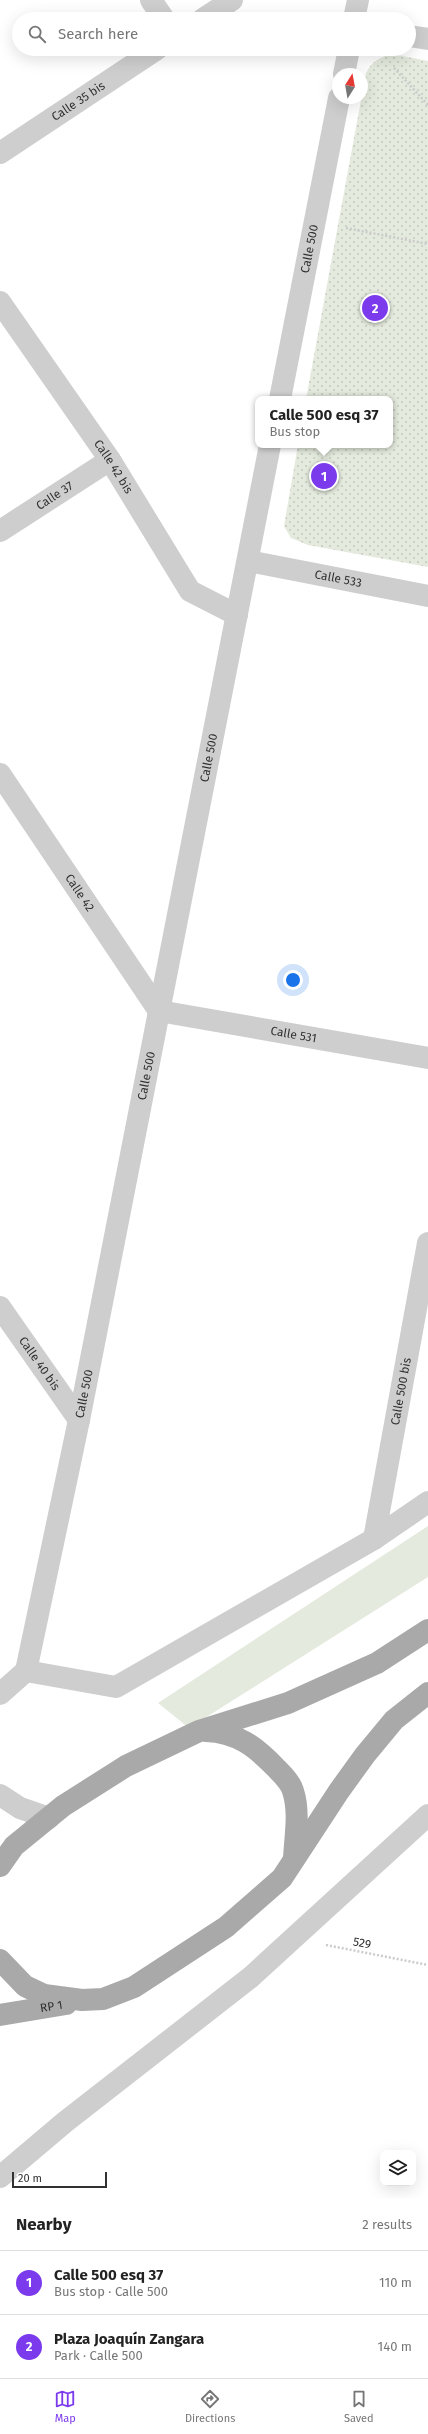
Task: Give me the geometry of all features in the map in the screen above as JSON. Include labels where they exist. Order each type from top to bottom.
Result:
[{"type":"main road","points":[[0,1866],[14,1846],[68,1802],[126,1766],[199,1731],[288,1703],[377,1663],[428,1630]]},
{"type":"main road","points":[[0,1960],[25,1986],[44,1995],[82,2000],[103,1999],[134,1987],[226,1927],[282,1878],[338,1791],[365,1755],[394,1720],[428,1693]]},
{"type":"main road","points":[[199,1731],[222,1731],[238,1737],[264,1756],[284,1776],[293,1789],[296,1806],[294,1860]]},
{"type":"main road","name":"RP 1","points":[[0,2014],[103,1999]]},
{"type":"street","points":[[151,0],[159,12]]},
{"type":"street","points":[[214,12],[232,0]]},
{"type":"street","points":[[355,12],[358,0]]},
{"type":"street","points":[[416,37],[428,39]]},
{"type":"street","name":"Calle 35 bis","points":[[0,153],[146,56]]},
{"type":"street","points":[[345,68],[348,56]]},
{"type":"street","name":"Calle 500","points":[[281,396],[338,104]]},
{"type":"street","name":"Calle 42 bis","points":[[0,302],[110,460],[190,591],[237,615]]},
{"type":"street","name":"Calle 500","points":[[26,1671],[160,1011],[269,448]]},
{"type":"street","name":"Calle 37","points":[[0,531],[110,460]]},
{"type":"street","name":"Calle 533","points":[[248,561],[428,596]]},
{"type":"street","name":"Calle 42","points":[[0,774],[160,1011]]},
{"type":"street","name":"Calle 531","points":[[160,1011],[428,1058]]},
{"type":"street","name":"Calle 500 bis","points":[[374,1539],[428,1243]]},
{"type":"street","name":"Calle 40 bis","points":[[0,1307],[78,1420]]},
{"type":"street","points":[[0,1694],[26,1671],[116,1687],[374,1539],[428,1502]]},
{"type":"street","points":[[0,1795],[20,1808],[49,1818]]},
{"type":"street","points":[[0,2177],[65,2122],[251,1977],[428,1815]]},
{"type":"path","points":[[394,68],[428,105]]},
{"type":"path","points":[[346,228],[428,244]]},
{"type":"path","name":"529","points":[[293,1939],[428,1965]]},
{"type":"shaded area","points":[[387,56],[402,56],[428,61],[428,567],[308,545],[291,538],[284,526],[297,448],[393,448],[393,396],[307,396],[360,104],[368,104],[368,70],[376,60]]},
{"type":"shaded area","points":[[428,1526],[428,1577],[189,1728],[158,1703]]},
{"type":"place","name":"Plaza Joaquín Zangara","points":[[375,308]]},
{"type":"place","name":"Calle 500 esq 37","points":[[324,476]]}]
